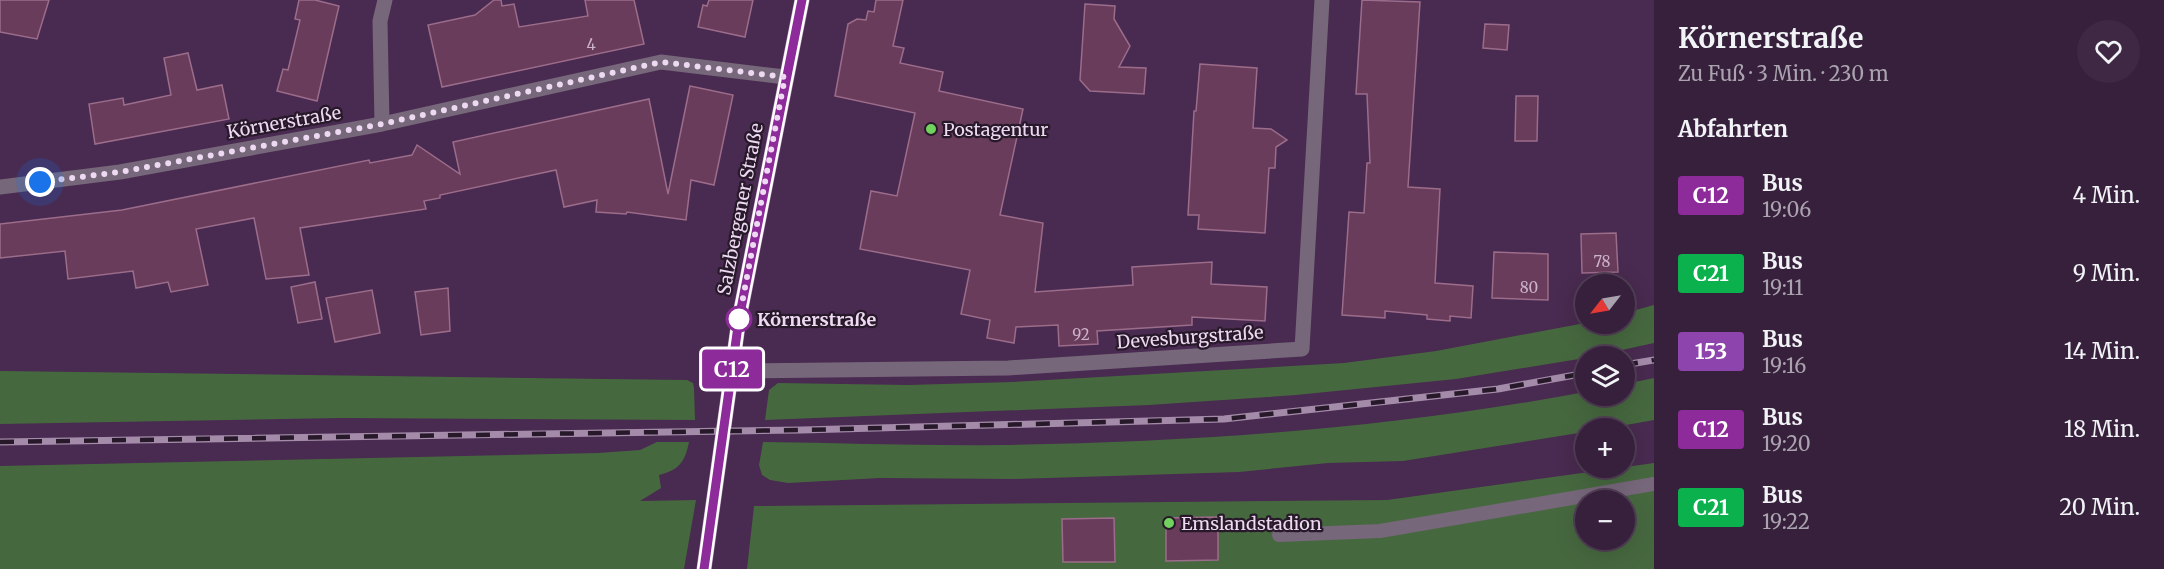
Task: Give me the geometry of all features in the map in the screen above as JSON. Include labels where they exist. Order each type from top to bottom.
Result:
[{"type":"main road","name":"Salzbergener Straße","points":[[704,569],[739,319],[802,0]]},
{"type":"street","points":[[382,124],[380,21],[385,0]]},
{"type":"street","name":"Devesburgstraße","points":[[731,372],[1008,368],[1302,350],[1322,0]]},
{"type":"street","name":"Körnerstraße","points":[[0,187],[120,172],[382,124],[661,62],[785,77]]},
{"type":"lane","points":[[1279,536],[1380,531],[1654,484]]},
{"type":"green space","points":[[1654,305],[1654,343],[1635,347],[1575,346],[1575,360],[1456,379],[1296,395],[1149,405],[765,420],[769,390],[778,383],[908,385],[1013,382],[1344,363],[1436,351],[1575,325],[1575,334],[1635,334],[1635,310]]},
{"type":"green space","points":[[0,371],[687,380],[693,383],[694,388],[695,420],[341,418],[0,424]]},
{"type":"green space","points":[[1654,378],[1654,420],[1635,423],[1635,418],[1575,418],[1575,434],[1403,461],[1328,463],[1239,472],[1013,479],[880,478],[788,483],[770,480],[762,475],[759,465],[763,442],[1003,445],[1150,441],[1368,424],[1575,394],[1575,406],[1635,406],[1635,382]]},
{"type":"green space","points":[[657,442],[689,442],[680,464],[672,471],[659,475],[661,488],[640,501],[696,500],[684,569],[0,569],[0,466],[598,453],[640,450]]},
{"type":"green space","name":"Emslandstadion","points":[[1654,463],[1654,569],[747,569],[754,506],[1387,500],[1575,474],[1575,478],[1635,478],[1635,466]]},
{"type":"building","points":[[0,0],[49,0],[37,39],[0,32]]},
{"type":"building","points":[[299,0],[315,0],[339,6],[317,101],[277,91],[283,69],[288,70],[300,20],[295,19]]},
{"type":"building","points":[[494,0],[501,0],[502,6],[514,4],[519,27],[588,16],[585,0],[634,0],[644,44],[442,87],[428,25],[475,15]]},
{"type":"building","points":[[709,0],[753,0],[745,37],[698,27],[703,5],[707,6]]},
{"type":"building","points":[[876,0],[903,0],[893,46],[904,48],[900,63],[943,72],[939,91],[1023,109],[1000,215],[1043,223],[1035,292],[1133,285],[1132,267],[1212,262],[1211,284],[1267,287],[1265,321],[1192,317],[1192,325],[1097,331],[1098,344],[1059,346],[1058,325],[1016,327],[1014,343],[987,338],[990,320],[961,314],[970,270],[860,249],[871,191],[897,196],[915,113],[835,96],[848,24],[857,19],[866,20],[868,11],[874,12]]},
{"type":"building","points":[[1362,0],[1420,2],[1408,187],[1440,189],[1435,283],[1473,286],[1471,318],[1450,316],[1450,321],[1427,319],[1427,315],[1385,311],[1385,318],[1342,315],[1349,212],[1364,213],[1367,163],[1370,163],[1367,94],[1356,94]]},
{"type":"building","points":[[1085,4],[1115,6],[1114,19],[1130,46],[1119,67],[1146,68],[1144,94],[1090,91],[1080,80]]},
{"type":"building","points":[[1485,24],[1509,25],[1507,50],[1483,48]]},
{"type":"building","points":[[188,53],[197,90],[222,85],[229,119],[95,144],[89,104],[123,98],[124,105],[171,95],[164,58]]},
{"type":"building","points":[[1200,64],[1257,68],[1253,128],[1271,129],[1287,140],[1276,147],[1275,168],[1269,168],[1265,233],[1198,229],[1199,215],[1188,215],[1194,111],[1196,111]]},
{"type":"building","points":[[690,86],[733,95],[714,185],[691,180],[686,220],[627,212],[626,214],[596,212],[597,200],[564,207],[556,170],[440,195],[440,198],[424,201],[426,209],[300,228],[309,275],[266,279],[254,218],[196,229],[208,285],[171,292],[168,282],[136,288],[133,271],[68,279],[65,251],[0,258],[0,224],[122,210],[369,160],[370,163],[412,155],[417,145],[460,174],[453,142],[649,99],[668,194]]},
{"type":"building","points":[[1516,96],[1538,96],[1537,141],[1515,141]]},
{"type":"building","points":[[1616,233],[1618,272],[1582,273],[1581,234]]},
{"type":"building","points":[[1494,252],[1548,254],[1548,300],[1492,298]]},
{"type":"building","points":[[315,282],[322,319],[298,323],[291,287]]},
{"type":"building","points":[[448,288],[450,331],[421,335],[415,292]]},
{"type":"building","points":[[372,290],[380,333],[335,342],[326,298]]},
{"type":"building","points":[[1218,517],[1218,560],[1166,561],[1166,518]]},
{"type":"building","points":[[1114,518],[1115,562],[1063,562],[1062,519]]},
{"type":"railway","points":[[1635,363],[1654,360]]},
{"type":"railway","points":[[0,442],[802,430],[1224,419],[1498,389],[1575,375]]},
{"type":"bus line","name":"C12","points":[[704,569],[739,319],[802,0]]},
{"type":"place","name":"Postagentur","points":[[931,129]]},
{"type":"place","name":"Körnerstraße","points":[[739,319]]},
{"type":"place","name":"Emslandstadion","points":[[1169,523]]},
{"type":"route","points":[[40,182],[120,172],[382,124],[661,62],[785,77],[739,319]]}]
